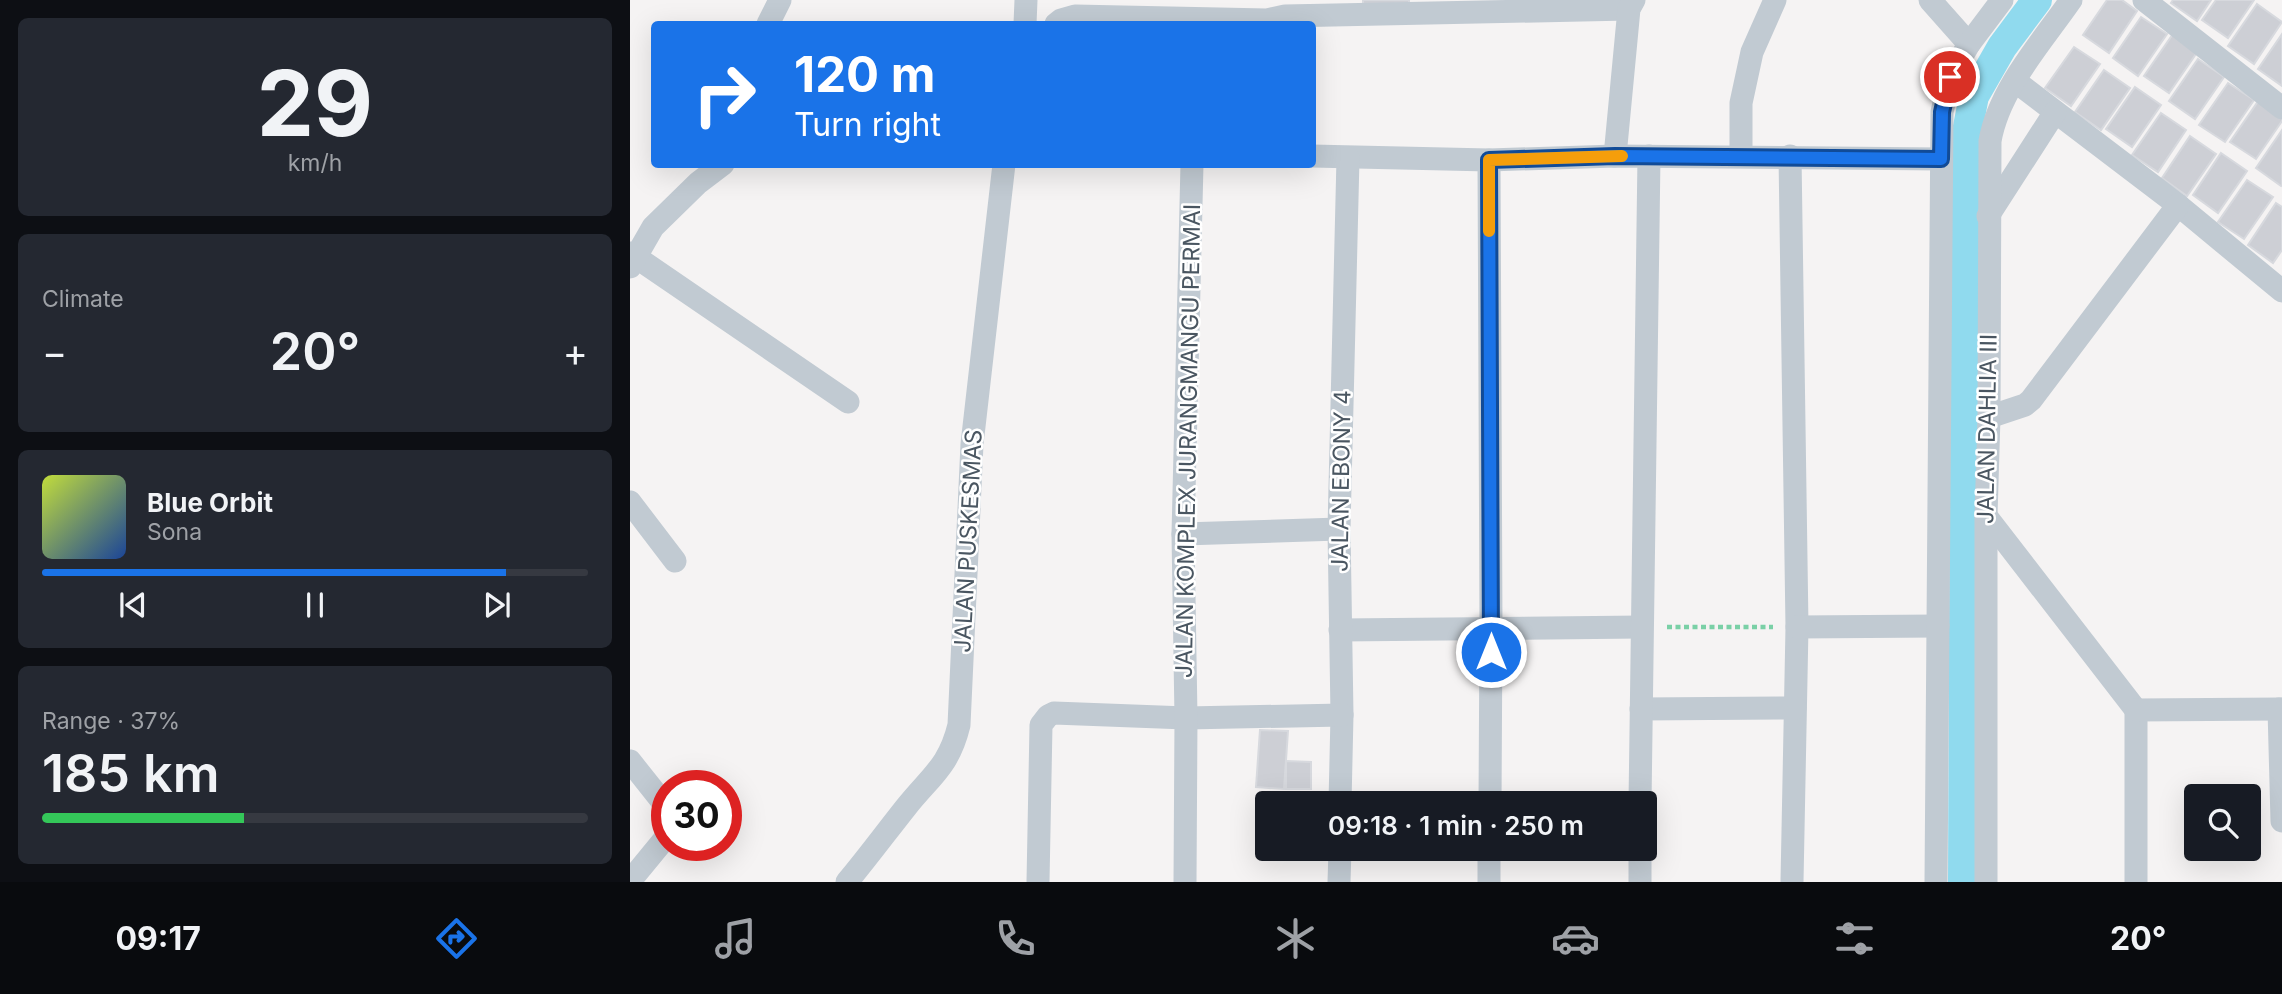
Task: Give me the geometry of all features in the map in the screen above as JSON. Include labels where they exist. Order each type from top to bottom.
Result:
[{"type":"street","points":[[770,21],[780,0]]},
{"type":"street","points":[[1025,21],[1026,0]]},
{"type":"street","points":[[1741,156],[1741,103],[1752,52],[1775,0]]},
{"type":"street","points":[[1930,0],[1969,44]]},
{"type":"street","points":[[1936,882],[1942,112],[1946,86],[1969,44],[2002,0]]},
{"type":"street","name":"JALAN DAHLIA III","points":[[1986,882],[1989,161],[1993,125],[2015,81],[2071,0]]},
{"type":"street","points":[[2144,0],[2282,108]]},
{"type":"street","points":[[1060,21],[1075,16],[1267,20],[1285,8],[1632,5],[1615,156]]},
{"type":"street","points":[[2015,81],[2178,205],[2282,291]]},
{"type":"street","points":[[1988,216],[2055,112]]},
{"type":"street","points":[[1316,156],[1489,160],[1615,156],[1941,159]]},
{"type":"street","points":[[1640,791],[1649,156]]},
{"type":"street","points":[[1790,156],[1797,626],[1792,882]]},
{"type":"street","name":"JALAN EBONY 4","points":[[1340,791],[1339,529],[1348,158]]},
{"type":"street","points":[[1489,160],[1490,791]]},
{"type":"street","points":[[718,168],[698,183],[653,227],[632,259],[848,402]]},
{"type":"street","name":"JALAN PUSKESMAS","points":[[847,882],[914,798],[941,769],[953,748],[959,725],[972,444],[1004,168]]},
{"type":"street","name":"JALAN KOMPLEX JURANGMANGU PERMAI","points":[[1185,882],[1183,534],[1192,168]]},
{"type":"street","points":[[1989,417],[2025,405],[2031,400],[2178,205]]},
{"type":"street","points":[[630,502],[675,561]]},
{"type":"street","points":[[1986,516],[2136,710],[2136,882]]},
{"type":"street","points":[[1183,534],[1339,529]]},
{"type":"street","points":[[1340,630],[1641,626]]},
{"type":"street","points":[[1797,626],[1938,626]]},
{"type":"street","points":[[1641,709],[1796,708]]},
{"type":"street","points":[[2136,710],[2281,709],[2282,821]]},
{"type":"street","points":[[1038,882],[1041,726],[1044,720],[1054,713],[1186,718],[1342,715]]},
{"type":"street","points":[[630,761],[651,787]]},
{"type":"street","points":[[630,881],[651,855]]},
{"type":"street","points":[[1339,882],[1340,861]]},
{"type":"street","points":[[1489,861],[1489,882]]},
{"type":"street","points":[[1640,861],[1640,882]]},
{"type":"path","points":[[1641,626],[1797,626]]},
{"type":"building","points":[[1363,0],[1409,0],[1409,3],[1363,6]]},
{"type":"building","points":[[2107,0],[2122,0],[2137,11],[2109,53],[2083,35]]},
{"type":"building","points":[[2173,0],[2211,0],[2197,21],[2171,3]]},
{"type":"building","points":[[2216,0],[2254,0],[2228,38],[2202,20]]},
{"type":"building","points":[[2257,4],[2282,22],[2254,64],[2228,46]]},
{"type":"building","points":[[2141,17],[2167,34],[2138,76],[2113,58]]},
{"type":"building","points":[[2173,34],[2198,51],[2169,93],[2144,76]]},
{"type":"building","points":[[2282,34],[2282,86],[2258,69]]},
{"type":"building","points":[[2074,47],[2100,64],[2071,106],[2045,88]]},
{"type":"building","points":[[2198,59],[2224,77],[2195,119],[2169,101]]},
{"type":"building","points":[[2104,70],[2130,88],[2101,130],[2075,112]]},
{"type":"building","points":[[2228,83],[2254,100],[2225,142],[2199,125]]},
{"type":"building","points":[[2135,87],[2161,105],[2132,147],[2106,129]]},
{"type":"building","points":[[2259,100],[2282,116],[2282,121],[2256,159],[2230,142]]},
{"type":"building","points":[[2161,113],[2186,130],[2158,172],[2132,155]]},
{"type":"building","points":[[2282,130],[2282,185],[2281,186],[2256,168]]},
{"type":"building","points":[[2190,136],[2216,154],[2187,196],[2162,178]]},
{"type":"building","points":[[2221,153],[2247,171],[2218,213],[2193,195]]},
{"type":"building","points":[[2247,180],[2273,197],[2244,239],[2218,222]]},
{"type":"building","points":[[2276,203],[2282,207],[2282,250],[2273,263],[2248,245]]},
{"type":"building","points":[[1260,730],[1288,731],[1284,789],[1256,787]]},
{"type":"building","points":[[1286,761],[1311,762],[1311,789],[1286,789]]},
{"type":"waterway","points":[[1963,882],[1966,137],[1974,96],[2002,47],[2037,0]]},
{"type":"slow traffic","points":[[1489,231],[1489,160],[1622,156]]},
{"type":"route","points":[[1491,652],[1489,160],[1615,156],[1941,159],[1942,112],[1950,77]]}]
